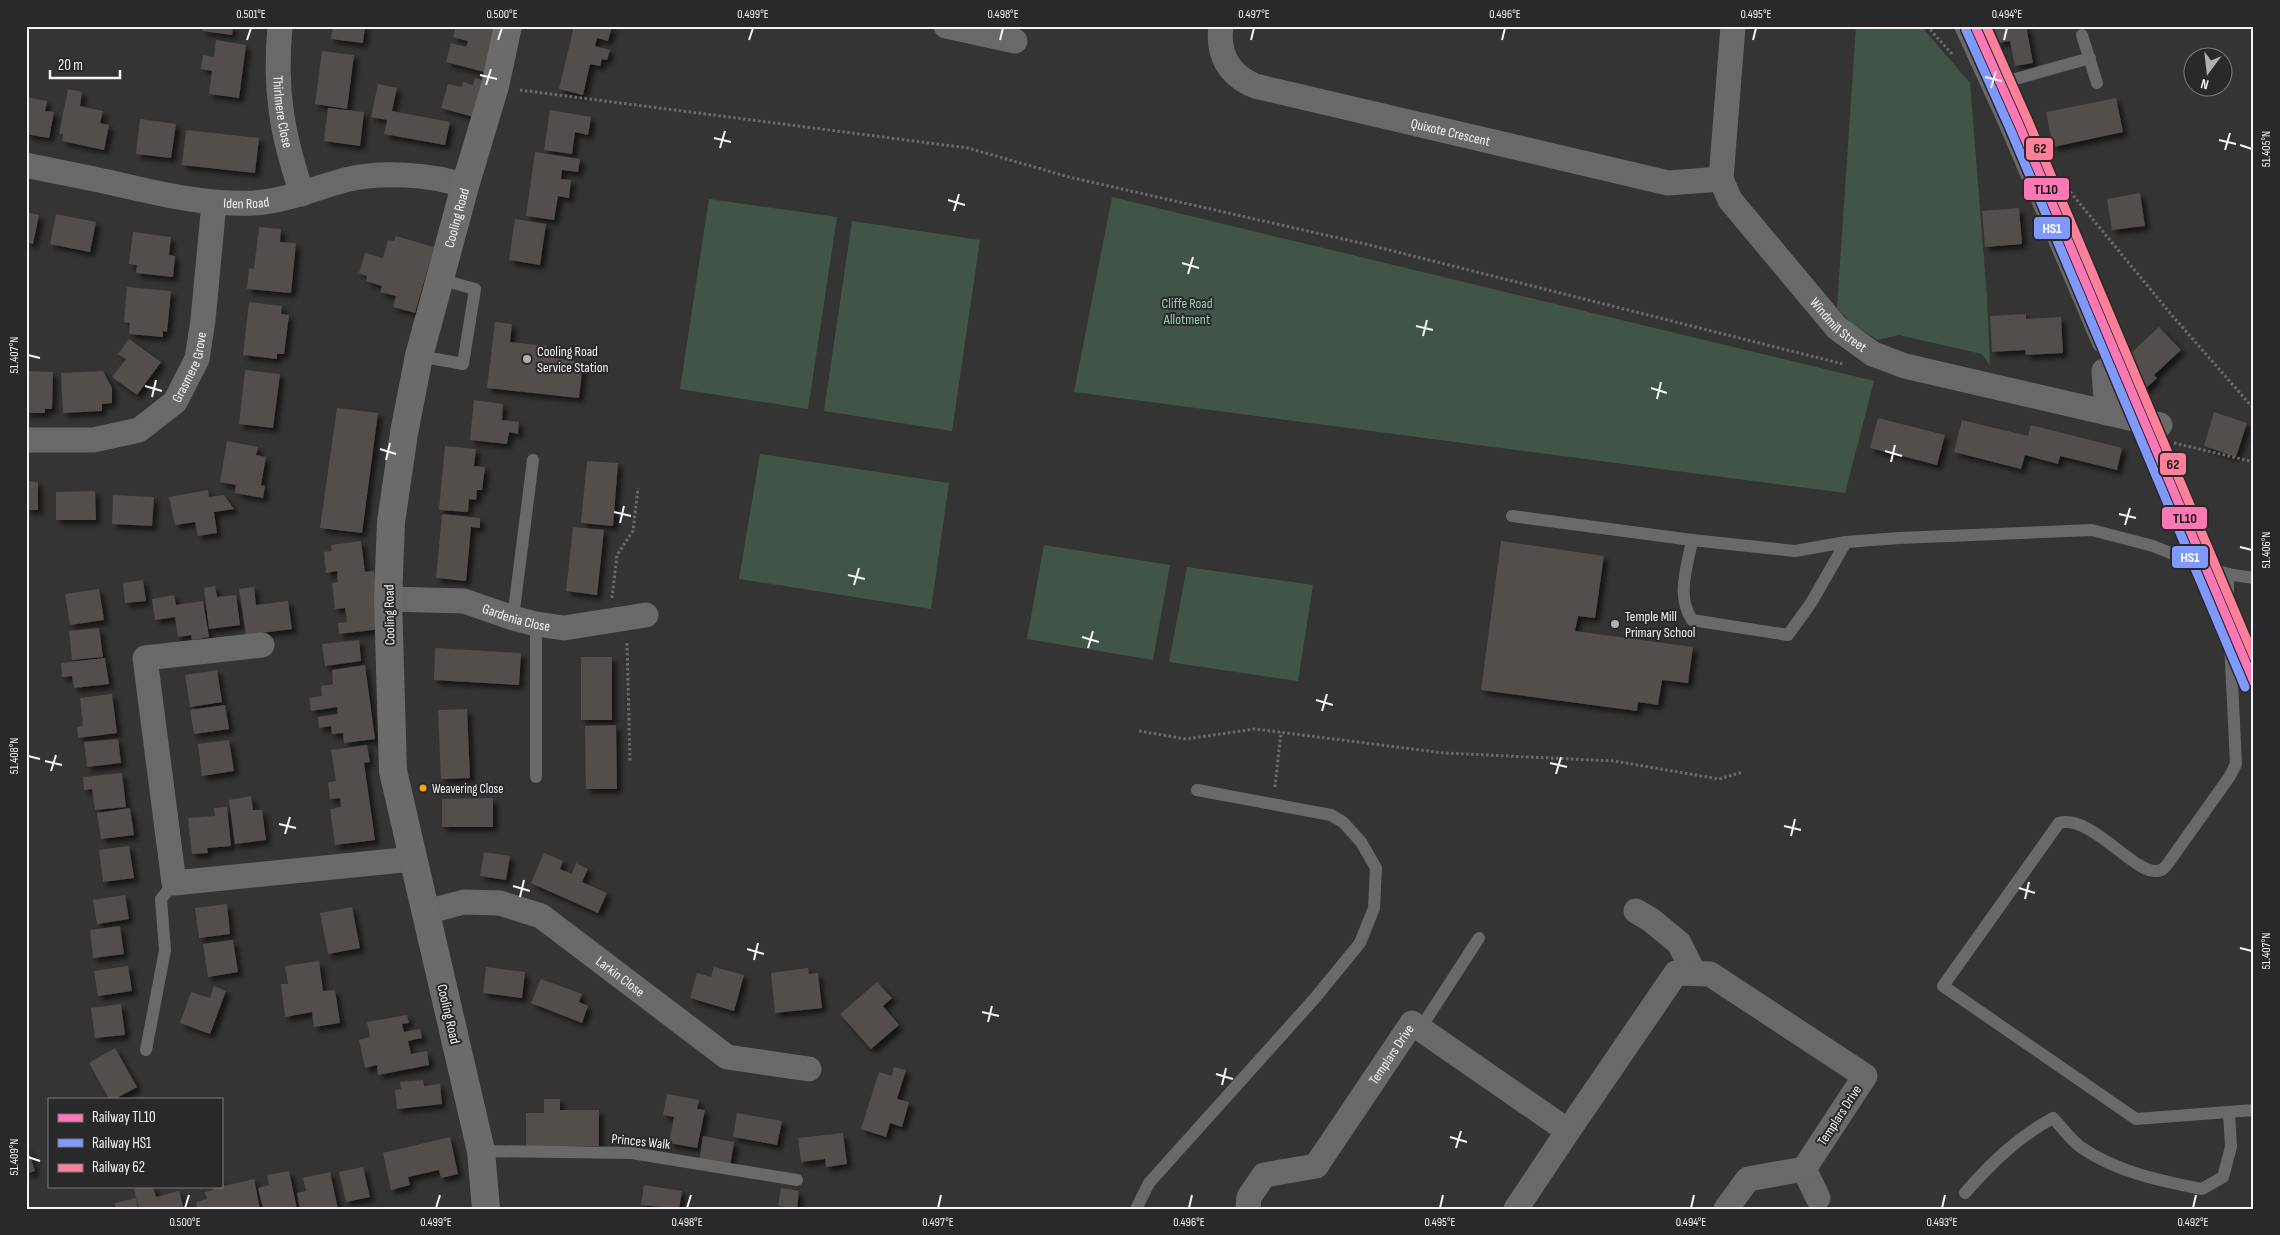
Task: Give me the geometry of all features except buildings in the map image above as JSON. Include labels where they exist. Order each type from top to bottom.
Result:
[{"type":"main road","name":"Cooling Road","points":[[486,1209],[481,1151],[393,771],[388,599],[391,522],[404,433],[419,356],[439,278],[495,86],[508,26]]},
{"type":"street","name":"Thirlmere Close","points":[[280,26],[278,102],[288,151],[302,194]]},
{"type":"street","points":[[946,26],[1015,41]]},
{"type":"street","name":"Quixote Crescent","points":[[1221,26],[1220,44],[1228,66],[1235,75],[1255,86],[1668,183],[1721,179]]},
{"type":"street","name":"Windmill Street","points":[[1733,26],[1721,179],[1730,200],[1837,328],[1873,354],[1906,366],[2160,425]]},
{"type":"street","points":[[1968,26],[2104,341]]},
{"type":"street","name":"Iden Road","points":[[26,165],[166,196],[214,203],[256,202],[302,194],[346,180],[381,174],[427,178],[465,186]]},
{"type":"street","name":"Grasmere Grove","points":[[26,440],[93,440],[138,430],[175,402],[197,359],[203,320],[214,203]]},
{"type":"street","points":[[2104,371],[2107,413]]},
{"type":"street","name":"Gardenia Close","points":[[388,599],[464,601],[524,621],[564,628],[627,618]]},
{"type":"street","points":[[262,645],[145,658],[174,883],[413,859]]},
{"type":"street","name":"Larkin Close","points":[[426,912],[464,902],[500,904],[541,916],[727,1057],[809,1070]]},
{"type":"street","points":[[1636,911],[1651,920],[1679,943],[1694,973]]},
{"type":"street","name":"Templars Drive","points":[[1516,1209],[1676,973],[1710,974],[1865,1076],[1804,1169]]},
{"type":"street","name":"Templars Drive","points":[[1248,1209],[1249,1197],[1264,1174],[1316,1166],[1412,1024],[1568,1131]]},
{"type":"street","points":[[1726,1209],[1748,1179],[1804,1169],[1818,1198]]},
{"type":"lane","points":[[2082,35],[2097,83]]},
{"type":"lane","points":[[1994,85],[2090,58]]},
{"type":"lane","points":[[419,356],[463,364],[475,289],[439,278]]},
{"type":"lane","points":[[533,460],[524,621],[536,777]]},
{"type":"lane","points":[[1512,516],[1795,552],[1846,542],[1899,538],[2092,530],[2153,546],[2210,569],[2254,578]]},
{"type":"lane","points":[[1692,540],[1682,597],[1692,620],[1788,635],[1811,603],[1846,542]]},
{"type":"lane","points":[[2228,574],[2236,764],[2230,776],[2169,862],[2162,870],[2156,872],[2144,867],[2087,828],[2067,821],[2060,824],[1943,986],[2136,1119],[2254,1110]]},
{"type":"lane","points":[[1136,1209],[1149,1183],[1315,998],[1360,943],[1374,908],[1376,868],[1360,842],[1343,822],[1331,815],[1197,790]]},
{"type":"lane","points":[[146,1050],[164,950],[162,899],[174,883]]},
{"type":"lane","points":[[1420,1029],[1478,938]]},
{"type":"lane","points":[[1965,1193],[1985,1170],[2028,1131],[2053,1118],[2081,1148],[2118,1167],[2162,1181],[2202,1189],[2223,1177],[2231,1147],[2229,1112]]},
{"type":"lane","name":"Princes Walk","points":[[481,1151],[632,1153],[797,1180]]},
{"type":"path","points":[[495,86],[968,148],[1068,177],[1366,244],[1852,366],[1873,354]]},
{"type":"path","points":[[2065,186],[2170,313],[2254,409]]},
{"type":"path","points":[[2160,425],[2165,441],[2254,462]]},
{"type":"path","points":[[630,762],[627,618],[617,555],[632,531],[638,488]]},
{"type":"path","points":[[1139,731],[1186,739],[1254,729],[1444,753],[1614,760],[1720,779],[1743,772]]},
{"type":"path","points":[[1273,805],[1281,732]]},
{"type":"green space","points":[[1856,26],[1921,26],[1970,83],[1987,297],[1990,366],[1982,354],[1899,335],[1878,340],[1851,323],[1837,308]]},
{"type":"green space","name":"Cliffe Road Allotment","points":[[1112,197],[1874,381],[1845,493],[1074,392]]},
{"type":"green space","points":[[709,199],[837,217],[808,409],[680,389]]},
{"type":"green space","points":[[852,221],[980,240],[952,431],[824,411]]},
{"type":"green space","points":[[760,454],[949,483],[931,609],[739,579]]},
{"type":"green space","points":[[1044,545],[1170,565],[1153,660],[1027,639]]},
{"type":"green space","points":[[1187,567],[1313,585],[1298,681],[1169,662]]},
{"type":"rail line","name":"TL10","points":[[1975,26],[2020,127],[2254,682]]},
{"type":"rail line","name":"62","points":[[1986,26],[2029,123],[2254,657]]},
{"type":"rail line","name":"HS1","points":[[1966,30],[2011,131],[2245,687]]},
{"type":"place","name":"Cooling Road Service Station","points":[[527,359]]},
{"type":"place","name":"Temple Mill Primary School","points":[[1615,624]]},
{"type":"place","name":"Weavering Close","points":[[423,788]]}]
